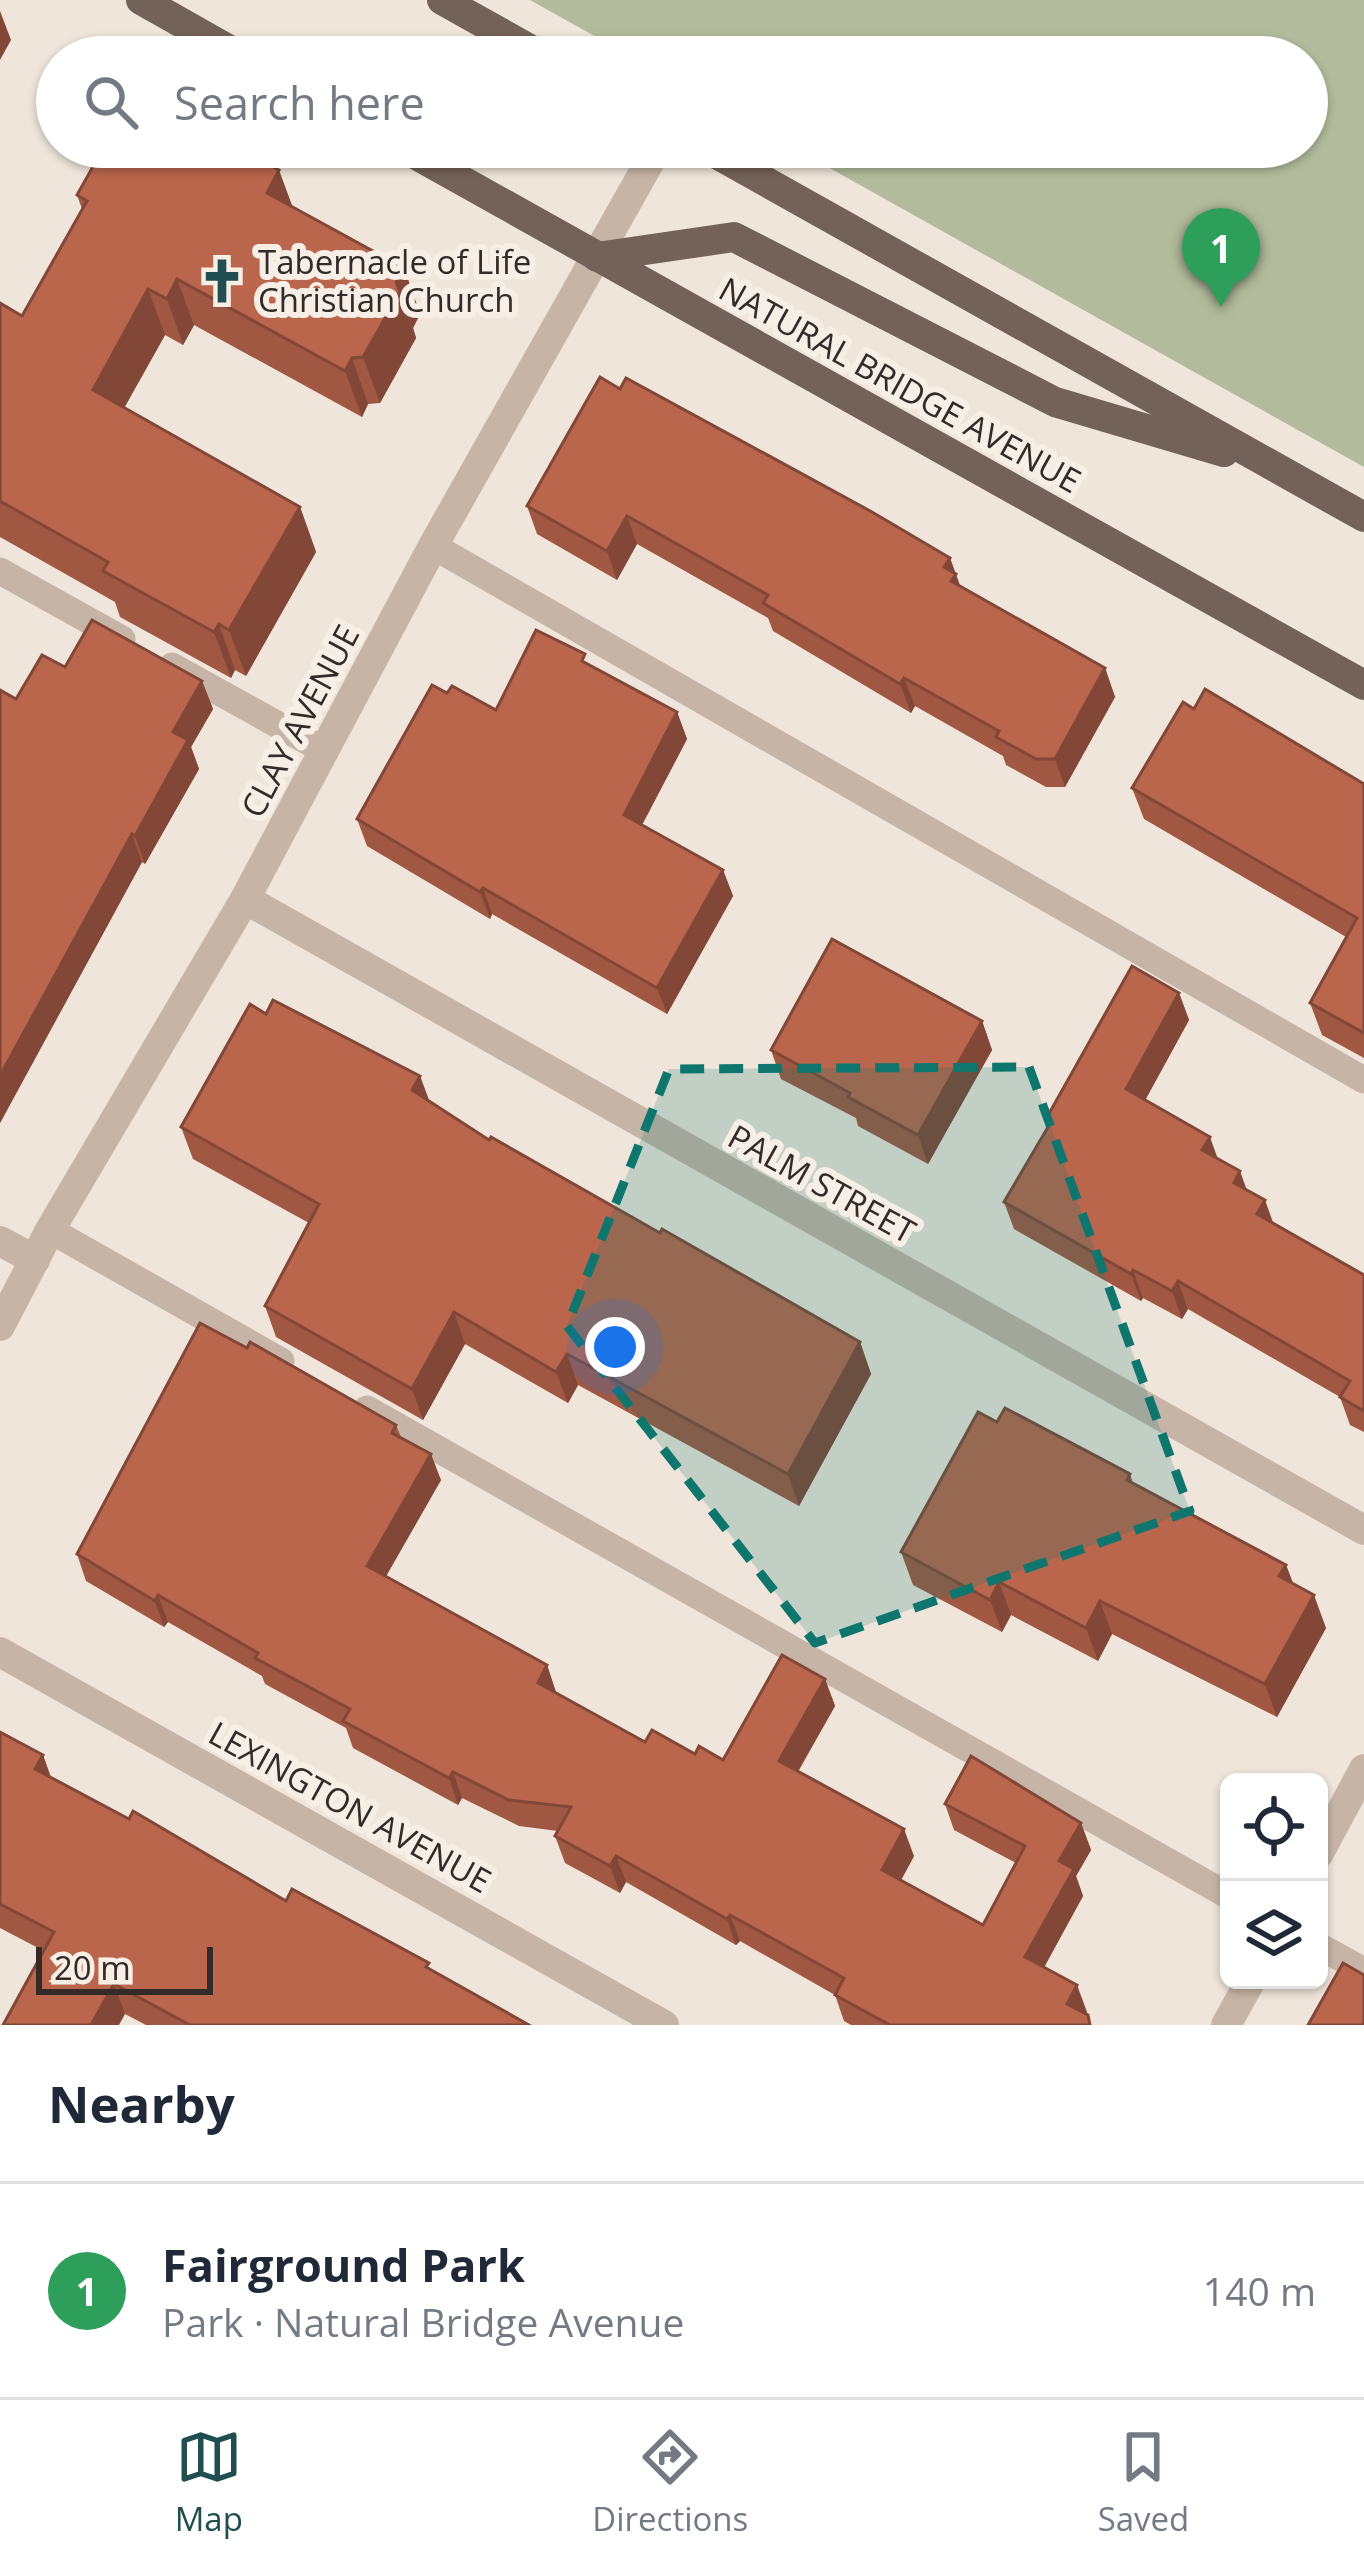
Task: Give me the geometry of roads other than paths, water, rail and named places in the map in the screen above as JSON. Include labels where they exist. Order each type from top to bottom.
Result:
[{"type":"main road","points":[[141,0],[205,36]]},
{"type":"main road","points":[[442,0],[506,36]]},
{"type":"main road","name":"NATURAL BRIDGE AVENUE","points":[[439,168],[1364,685]]},
{"type":"main road","points":[[742,168],[1364,517]]},
{"type":"main road","points":[[597,257],[734,236],[1055,402],[1276,467]]},
{"type":"street","name":"CLAY AVENUE","points":[[0,1326],[50,1230],[245,899],[433,545],[646,168]]},
{"type":"street","name":"PALM STREET","points":[[245,899],[1364,1530]]},
{"type":"street","points":[[0,1241],[35,1260]]},
{"type":"street","name":"LEXINGTON AVENUE","points":[[0,1652],[664,2025]]},
{"type":"street","points":[[1328,1836],[1364,1769]]},
{"type":"street","points":[[1226,2025],[1246,1989]]},
{"type":"lane","points":[[433,545],[1364,1080]]},
{"type":"lane","points":[[0,571],[325,751]]},
{"type":"lane","points":[[50,1230],[298,1370]]},
{"type":"lane","points":[[339,1394],[1220,1891]]},
{"type":"lane","points":[[1328,1951],[1364,1971]]},
{"type":"place","name":"Tabernacle of Life Christian Church","points":[[222,281]]},
{"type":"place","name":"Fairground Park","points":[[1221,307]]}]
